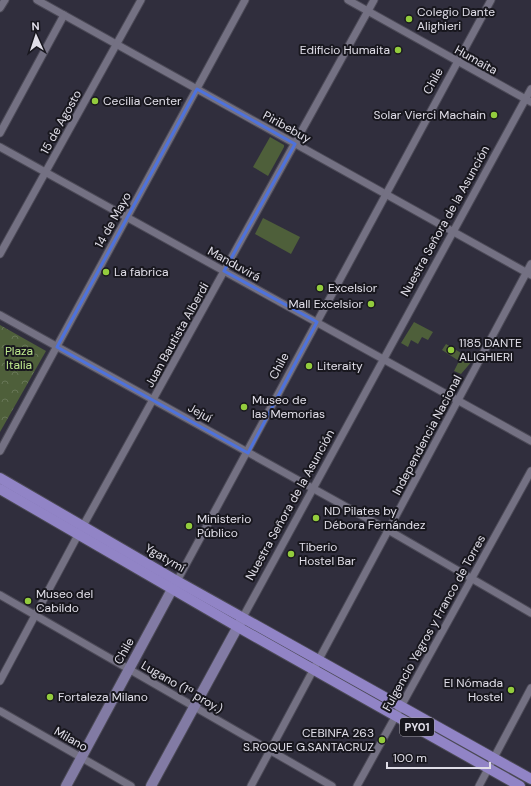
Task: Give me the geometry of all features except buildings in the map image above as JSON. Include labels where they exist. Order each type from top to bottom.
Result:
[{"type":"main road","name":"Ygatymí","points":[[0,478],[81,530],[175,585],[238,627],[315,664]]},
{"type":"main road","name":"Ygatymí","points":[[0,490],[81,530]]},
{"type":"main road","name":"Ygatymí","points":[[175,585],[243,617],[315,664]]},
{"type":"main road","name":"PY01","points":[[315,664],[401,706],[531,779]]},
{"type":"main road","name":"PY01","points":[[315,664],[395,715],[520,786]]},
{"type":"street","points":[[0,8],[5,0]]},
{"type":"street","name":"Piribebuy","points":[[37,0],[529,274]]},
{"type":"street","name":"15 de Agosto","points":[[0,254],[141,0]]},
{"type":"street","name":"14 de Mayo","points":[[0,451],[245,0]]},
{"type":"street","name":"Humaita","points":[[348,0],[528,101]]},
{"type":"street","name":"Juan Bautista Alberdi","points":[[0,681],[81,530],[374,0]]},
{"type":"street","name":"Chile","points":[[66,786],[248,452],[491,0]]},
{"type":"street","points":[[0,133],[64,15]]},
{"type":"street","name":"Nuestra Señora de la Asunción","points":[[151,786],[453,232],[528,101],[531,90]]},
{"type":"street","name":"Manduvirá","points":[[0,147],[531,441]]},
{"type":"street","name":"Independencia Nacional","points":[[251,786],[315,664],[458,400],[529,274],[531,264]]},
{"type":"street","name":"Jejuí","points":[[0,315],[388,530],[531,613]]},
{"type":"street","name":"Fulgencio Yegros y Franco de Torres","points":[[357,786],[531,471]]},
{"type":"street","name":"Lugano (1ª proy.)","points":[[0,595],[332,786]]},
{"type":"street","points":[[479,786],[531,688]]},
{"type":"street","name":"Milano","points":[[0,711],[131,786]]},
{"type":"highlighted area","points":[[197,89],[295,144],[224,271],[317,322],[248,453],[57,347]]},
{"type":"green space","points":[[270,137],[284,145],[284,147],[268,176],[253,167]]},
{"type":"green space","points":[[263,218],[300,237],[291,254],[255,234]]},
{"type":"green space","points":[[414,322],[433,332],[428,340],[422,337],[418,344],[411,340],[408,347],[401,343]]},
{"type":"green space","name":"Plaza Italia","points":[[0,325],[46,351],[0,432]]},
{"type":"green space","points":[[446,344],[473,360],[461,374],[454,371],[459,361],[442,350]]},
{"type":"place","name":"Colegio Dante Alighieri","points":[[409,19]]},
{"type":"place","name":"Edificio Humaita","points":[[398,50]]},
{"type":"place","name":"Cecilia Center","points":[[95,101]]},
{"type":"place","name":"Solar Vierci Machain","points":[[494,115]]},
{"type":"place","name":"La fabrica","points":[[106,272]]},
{"type":"place","name":"Excelsior","points":[[320,288]]},
{"type":"place","name":"Mall Excelsior","points":[[371,304]]},
{"type":"place","name":"1185 DANTE ALIGHIERI","points":[[451,350]]},
{"type":"place","name":"Literaity","points":[[309,366]]},
{"type":"place","name":"Museo de las Memorias","points":[[244,407]]},
{"type":"place","name":"ND Pilates by Débora Fernández","points":[[316,518]]},
{"type":"place","name":"Ministerio Público","points":[[189,526]]},
{"type":"place","name":"Tiberio Hostel Bar","points":[[291,554]]},
{"type":"place","name":"Museo del Cabildo","points":[[28,601]]},
{"type":"place","name":"El Nómada Hostel","points":[[511,690]]},
{"type":"place","name":"Fortaleza Milano","points":[[50,697]]},
{"type":"place","name":"CEBINFA 263 S.ROQUE G.SANTACRUZ","points":[[382,740]]}]
